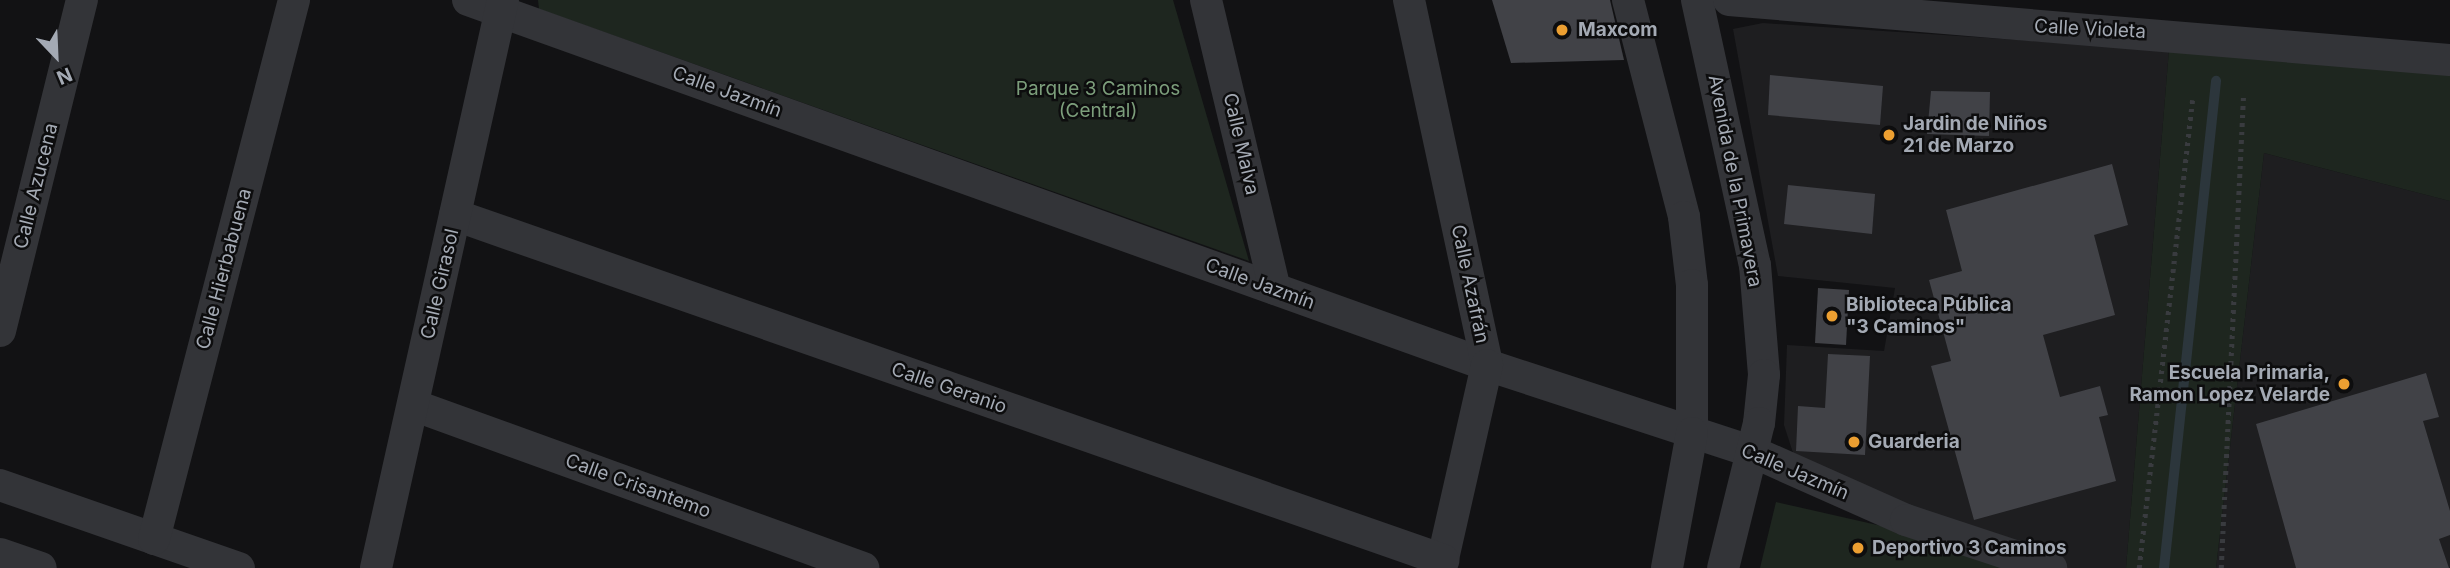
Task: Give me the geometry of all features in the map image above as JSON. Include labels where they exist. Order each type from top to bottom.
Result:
[{"type":"street","name":"Calle Azucena","points":[[0,331],[82,0]]},
{"type":"street","name":"Calle Hierbabuena","points":[[154,539],[294,0]]},
{"type":"street","name":"Calle Jazmín","points":[[468,0],[502,5],[1487,365],[1753,452],[1906,520],[2052,568]]},
{"type":"street","name":"Calle Malva","points":[[1206,0],[1275,289]]},
{"type":"street","name":"Calle Azafrán","points":[[1409,0],[1487,365],[1442,564]]},
{"type":"street","points":[[1628,0],[1684,217],[1694,330],[1692,433],[1667,568]]},
{"type":"street","name":"Avenida de la Primavera","points":[[1697,0],[1755,265],[1764,375],[1753,452],[1723,568]]},
{"type":"street","name":"Calle Violeta","points":[[1729,0],[2450,60]]},
{"type":"street","name":"Calle Girasol","points":[[376,568],[502,5]]},
{"type":"street","name":"Calle Geranio","points":[[455,215],[1442,564]]},
{"type":"street","name":"Calle Crisantemo","points":[[413,405],[863,568]]},
{"type":"street","points":[[0,485],[239,568]]},
{"type":"street","points":[[0,554],[41,568]]},
{"type":"path","points":[[2221,568],[2243,96]]},
{"type":"path","points":[[2139,568],[2192,100]]},
{"type":"shaded area","points":[[1763,23],[2169,50],[2126,568],[2043,568],[1795,459],[1784,425],[1787,345],[1884,351],[1895,288],[1778,276],[1733,29]]},
{"type":"shaded area","name":"Escuela Primaria, Ramon Lopez Velarde","points":[[2264,153],[2450,201],[2450,568],[2216,568]]},
{"type":"green space","name":"Parque 3 Caminos (Central)","points":[[538,0],[1173,0],[1249,261],[539,9]]},
{"type":"green space","points":[[2169,50],[2450,67],[2450,201],[2264,153],[2216,568],[2126,568]]},
{"type":"green space","name":"Deportivo 3 Caminos","points":[[1776,502],[1886,527],[2016,568],[1760,568]]},
{"type":"building","name":"Maxcom","points":[[1492,0],[1610,0],[1624,60],[1511,63]]},
{"type":"building","points":[[1770,75],[1883,86],[1880,125],[1768,115]]},
{"type":"building","points":[[1931,91],[1990,92],[1989,136],[1927,134]]},
{"type":"building","points":[[2112,164],[2128,225],[2094,235],[2115,315],[2043,335],[2060,397],[2100,386],[2108,415],[2099,417],[2116,481],[1974,520],[1931,366],[1951,361],[1929,280],[1962,271],[1946,210]]},
{"type":"building","points":[[1788,185],[1875,194],[1872,234],[1784,224]]},
{"type":"building","name":"Biblioteca Pública \"3 Caminos\"","points":[[1818,288],[1849,290],[1846,345],[1815,343]]},
{"type":"building","points":[[1828,354],[1870,356],[1865,455],[1796,451],[1798,406],[1825,408]]},
{"type":"building","points":[[2426,373],[2439,417],[2423,421],[2450,511],[2450,535],[2439,539],[2449,568],[2296,568],[2256,424]]},
{"type":"waterway","points":[[2164,568],[2216,81]]},
{"type":"place","name":"Maxcom","points":[[1562,30]]},
{"type":"place","name":"Jardin de Niños 21 de Marzo","points":[[1889,135]]},
{"type":"place","name":"Biblioteca Pública \"3 Caminos\"","points":[[1832,316]]},
{"type":"place","name":"Escuela Primaria, Ramon Lopez Velarde","points":[[2344,384]]},
{"type":"place","name":"Guarderia","points":[[1854,442]]},
{"type":"place","name":"Deportivo 3 Caminos","points":[[1858,548]]}]
